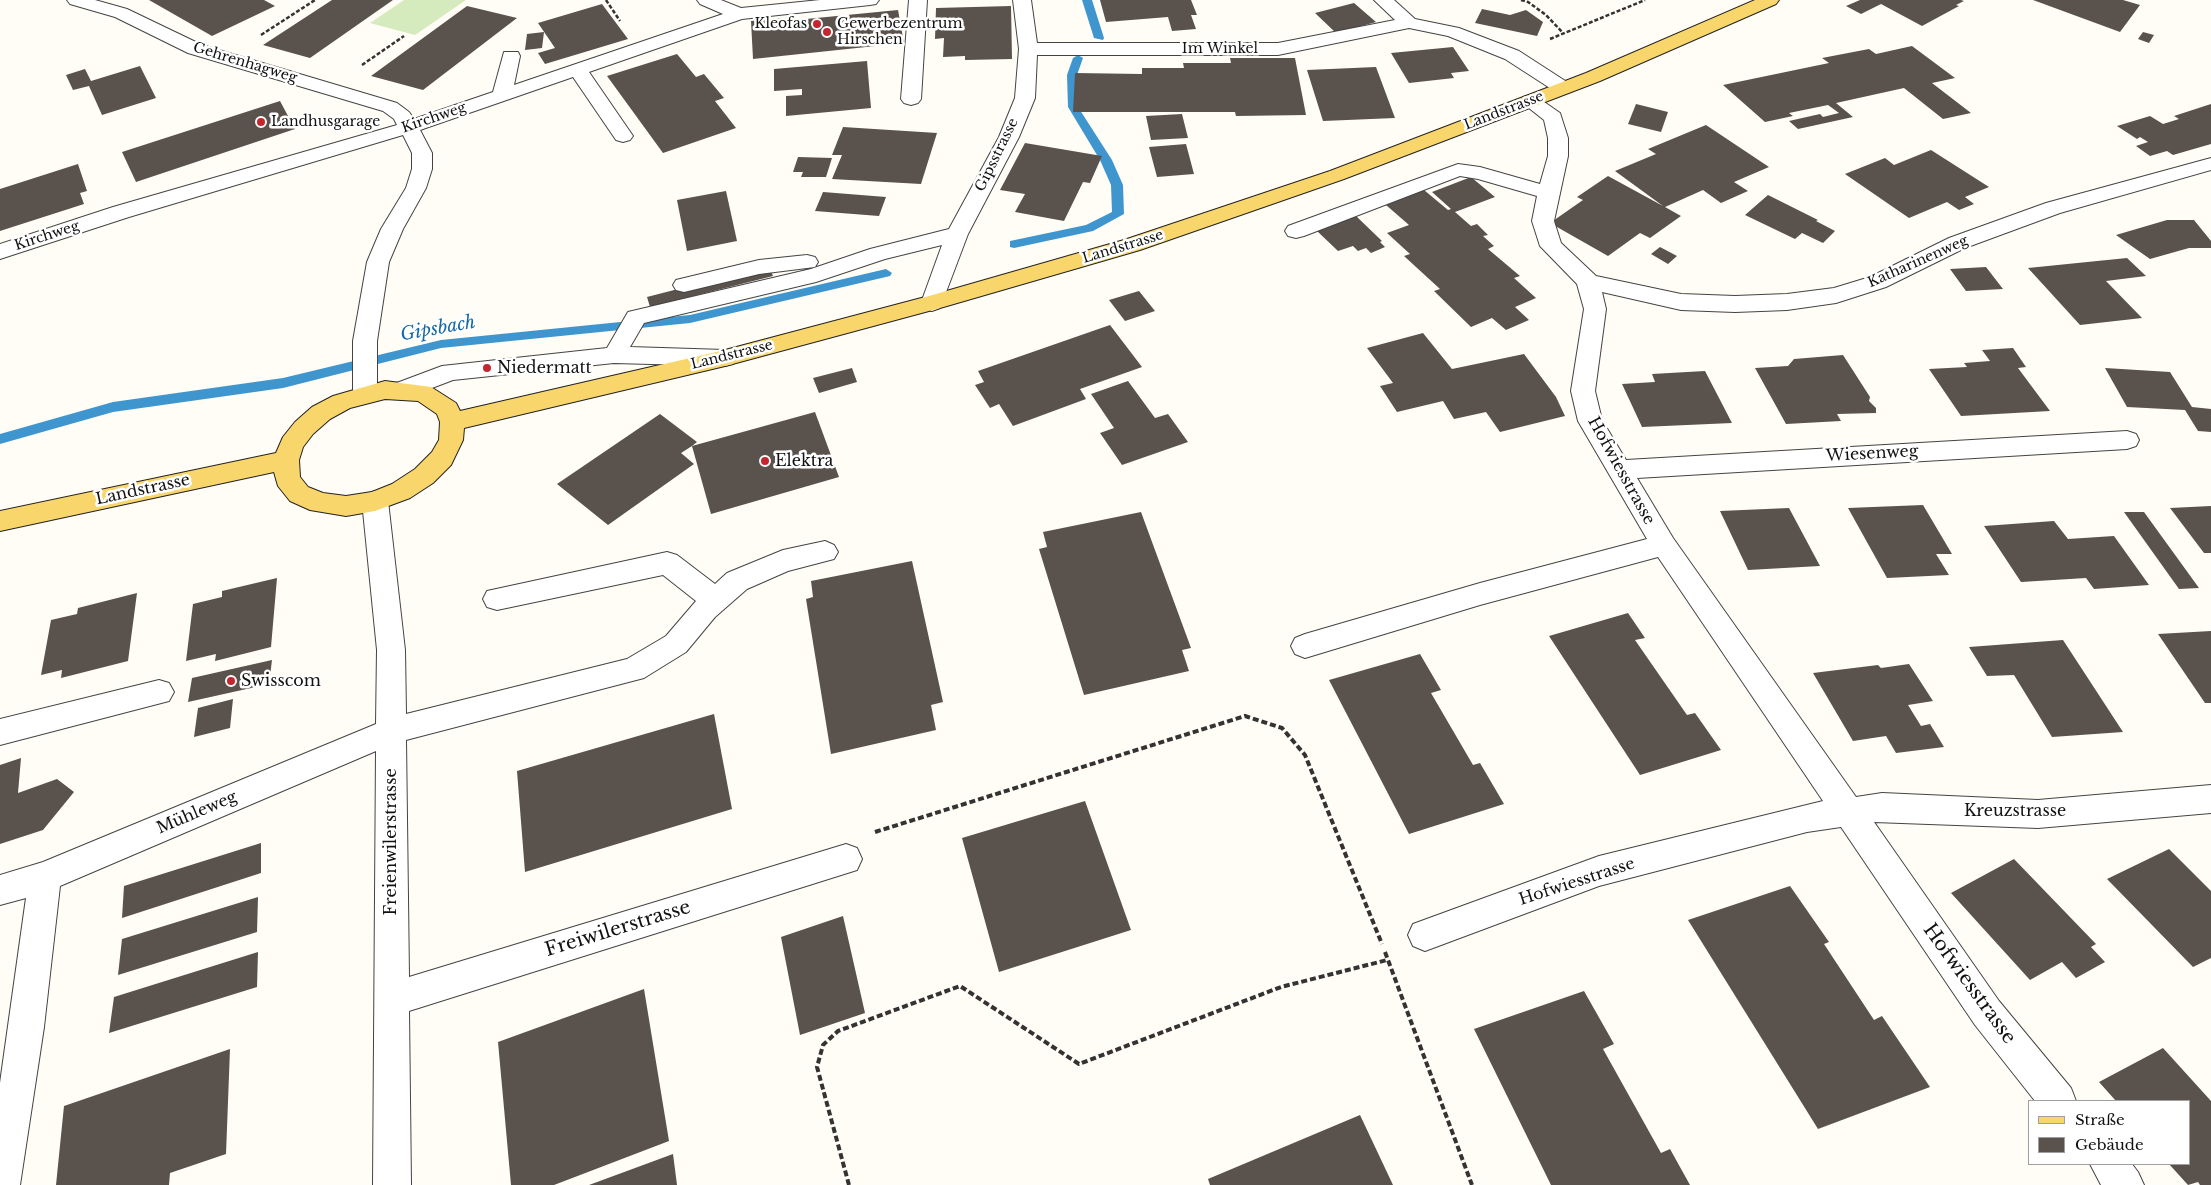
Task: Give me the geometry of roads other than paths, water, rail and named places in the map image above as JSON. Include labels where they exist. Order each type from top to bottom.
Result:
[{"type":"main road","name":"Landstrasse","points":[[452,422],[725,358],[932,303],[1132,245],[1337,175],[1530,101],[1770,0]]},
{"type":"main road","points":[[365,385],[404,390],[422,393],[436,400],[447,410],[452,422],[451,440],[442,458],[424,476],[402,491],[375,501],[346,506],[319,503],[299,494],[287,479],[286,460],[292,444],[304,428],[322,413],[342,402],[365,385]]},
{"type":"main road","name":"Landstrasse","points":[[0,521],[286,460]]},
{"type":"street","name":"Gehrenhagweg","points":[[76,0],[121,13],[196,49],[390,107],[402,116],[410,127],[422,153],[422,169],[416,188],[392,230],[378,262],[365,341],[365,385]]},
{"type":"street","points":[[706,0],[739,14]]},
{"type":"street","name":"Kirchweg","points":[[0,252],[121,212],[410,127],[739,14],[870,0]]},
{"type":"street","points":[[911,99],[918,0]]},
{"type":"street","name":"Gipsstrasse","points":[[932,303],[957,234],[1009,137],[1024,98],[1028,49],[1022,0]]},
{"type":"street","name":"Im Winkel","points":[[1383,0],[1409,23]]},
{"type":"street","name":"Im Winkel","points":[[1028,49],[1278,49],[1409,23],[1453,32],[1512,55],[1563,88]]},
{"type":"street","points":[[502,95],[511,56]]},
{"type":"street","points":[[577,69],[623,136]]},
{"type":"street","points":[[1530,101],[1553,117],[1558,138],[1558,156],[1543,220],[1551,246],[1588,281]]},
{"type":"street","name":"Katharinenweg","points":[[1588,281],[1629,292],[1681,302],[1744,304],[1788,302],[1836,296],[1878,282],[1957,243],[2053,208],[2211,164]]},
{"type":"street","points":[[1296,231],[1458,170],[1480,173],[1548,193]]},
{"type":"street","points":[[618,347],[636,317],[816,275],[878,254],[957,234]]},
{"type":"street","points":[[684,285],[759,267],[811,262],[846,265]]},
{"type":"street","name":"Hofwiesstrasse","points":[[1588,281],[1596,309],[1583,391],[1590,421],[1618,471],[1664,545],[1987,1013],[2057,1100]]},
{"type":"street","points":[[404,390],[450,372],[618,347],[725,358]]},
{"type":"street","name":"Wiesenweg","points":[[1618,471],[1657,466],[2126,440]]},
{"type":"street","name":"Freienwilerstrasse","points":[[375,501],[391,650],[390,1000],[392,1185]]},
{"type":"street","points":[[1305,646],[1480,594],[1664,545]]},
{"type":"street","name":"Mühleweg","points":[[0,890],[45,877],[392,731],[634,669],[676,644],[705,608],[737,581],[783,561],[825,552]]},
{"type":"street","points":[[496,599],[667,563],[715,600]]},
{"type":"street","points":[[0,732],[158,692]]},
{"type":"street","name":"Kreuzstrasse","points":[[1850,814],[1882,807],[2038,814],[2211,799]]},
{"type":"street","name":"Hofwiesstrasse","points":[[1425,935],[1599,871],[1807,818],[1850,814]]},
{"type":"street","name":"Freiwilerstrasse","points":[[390,1000],[846,859]]},
{"type":"street","points":[[1,1185],[26,1027],[45,877]]},
{"type":"street","points":[[2109,1165],[2126,1185]]},
{"type":"waterway","points":[[1087,0],[1099,38]]},
{"type":"waterway","points":[[1014,244],[1089,228],[1118,214],[1117,185],[1106,160],[1073,107],[1072,75],[1078,58]]},
{"type":"waterway","name":"Gipsbach","points":[[0,439],[113,407],[283,383],[441,344],[690,319],[886,273]]},
{"type":"place","name":"Kleofas","points":[[817,24]]},
{"type":"place","name":"Gewerbezentrum Hirschen","points":[[827,32]]},
{"type":"place","name":"Landhusgarage","points":[[261,122]]},
{"type":"place","name":"Niedermatt","points":[[487,368]]},
{"type":"place","name":"Elektra","points":[[765,461]]},
{"type":"place","name":"Swisscom","points":[[231,681]]}]
